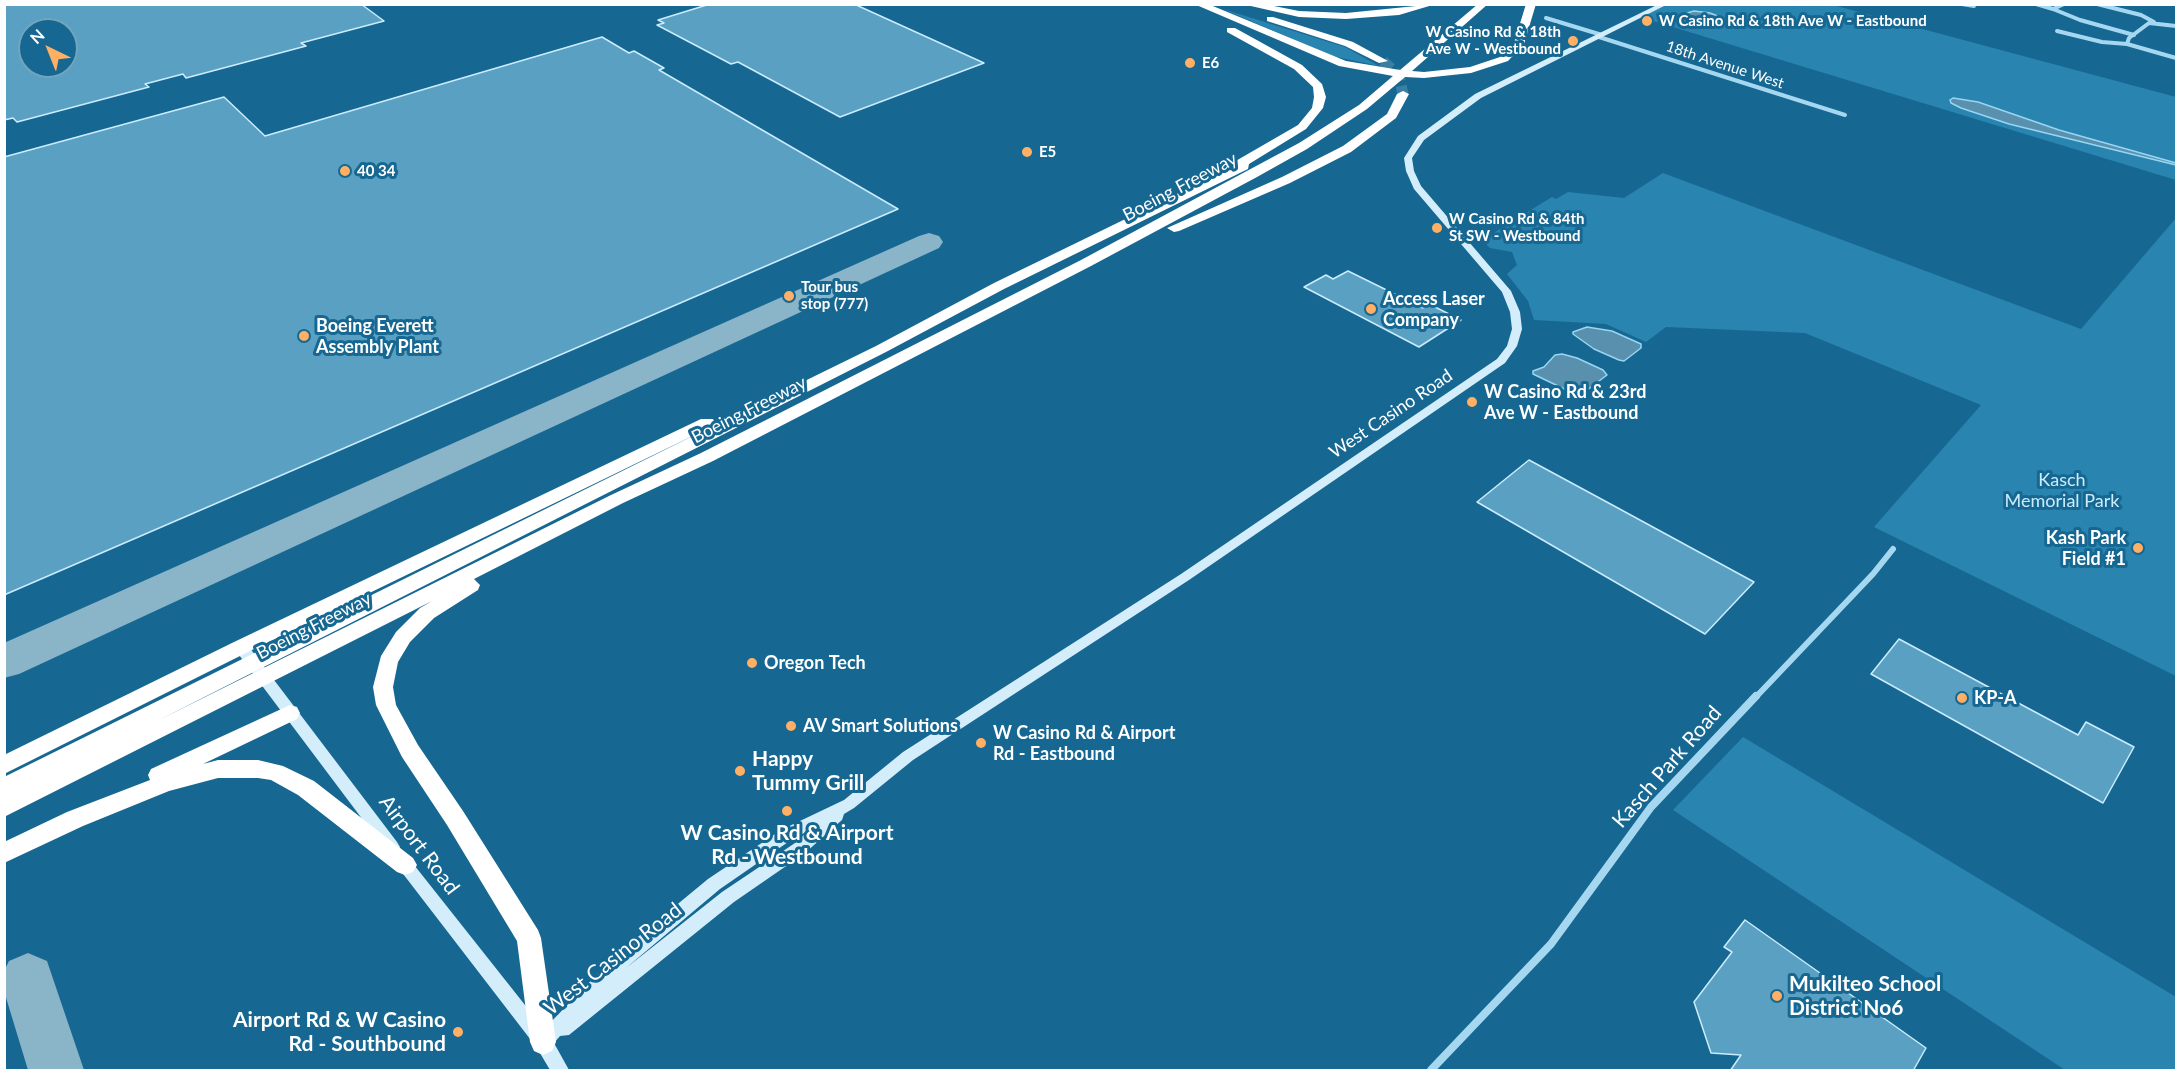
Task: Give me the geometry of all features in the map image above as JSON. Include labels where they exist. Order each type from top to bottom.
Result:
[{"type":"highway","points":[[1227,4],[1348,44],[1383,61]]},
{"type":"highway","points":[[1246,4],[1299,14],[1346,16],[1399,12],[1432,4]]},
{"type":"highway","name":"Boeing Freeway","points":[[4,808],[195,702],[999,286],[1211,181],[1260,160],[1338,112],[1470,4]]},
{"type":"highway","name":"Boeing Freeway","points":[[320,639],[707,457],[1086,263],[1253,174],[1341,122],[1380,93],[1484,4]]},
{"type":"highway","points":[[1192,6],[1328,59],[1355,67],[1406,74],[1449,73],[1487,66],[1504,60],[1519,44],[1531,4]]},
{"type":"highway","points":[[1192,6],[1298,67],[1318,86],[1320,98],[1317,108],[1302,127],[1211,181]]},
{"type":"highway","points":[[1086,263],[1218,210],[1347,149],[1392,116],[1403,94]]},
{"type":"highway","points":[[4,765],[604,471],[999,286]]},
{"type":"highway","points":[[543,1042],[529,938],[455,818],[410,751],[386,705],[383,687],[388,661],[403,637],[427,613],[450,596],[707,457]]},
{"type":"highway","name":"Boeing Freeway","points":[[4,788],[195,702]]},
{"type":"highway","points":[[75,819],[111,798],[290,713]]},
{"type":"highway","points":[[4,853],[75,819],[146,790],[199,773],[235,768],[258,768],[275,772],[306,788],[405,865]]},
{"type":"street","name":"West Casino Road","points":[[543,1042],[622,961],[714,884],[786,835],[849,804],[908,756],[1185,577],[1501,361],[1512,346],[1517,329],[1515,312],[1506,291],[1417,187],[1410,171],[1408,158],[1420,138],[1463,105],[1523,72],[1665,4]]},
{"type":"street","points":[[1962,4],[1974,6],[1974,4]]},
{"type":"street","points":[[2036,4],[2080,20],[2134,34]]},
{"type":"street","points":[[2053,9],[2064,4]]},
{"type":"street","points":[[2097,4],[2141,15],[2154,22],[2176,26]]},
{"type":"street","name":"18th Avenue West","points":[[1546,18],[1845,115]]},
{"type":"street","points":[[2127,44],[2134,34],[2154,22]]},
{"type":"street","points":[[2057,31],[2102,42],[2127,44],[2176,58]]},
{"type":"street","name":"Kasch Park Road","points":[[1431,1071],[1551,944],[1651,807],[1873,574],[1893,549]]},
{"type":"street","name":"Airport Road","points":[[241,647],[405,865],[543,1042],[560,1071]]},
{"type":"green space","points":[[1665,5],[1833,5],[2176,97],[2176,180],[1640,17]]},
{"type":"green space","points":[[1223,9],[1345,47],[1379,66],[1332,56]]},
{"type":"green space","name":"Kasch Memorial Park","points":[[1663,173],[2081,329],[2176,218],[2176,676],[1874,527],[1981,405],[1805,333],[1666,327],[1646,342],[1606,324],[1534,320],[1528,301],[1507,274],[1517,265],[1512,252],[1490,248],[1482,240],[1552,197],[1556,199],[1568,192],[1624,198]]},
{"type":"green space","points":[[1743,737],[2176,997],[2176,1070],[2065,1070],[1673,810]]},
{"type":"shaded area","points":[[1694,11],[1710,13],[1723,18],[1705,24],[1678,21],[1684,14]]},
{"type":"shaded area","points":[[1953,98],[1978,102],[2059,130],[2176,163],[2176,165],[2009,124],[1961,108],[1951,103],[1950,100]]},
{"type":"shaded area","points":[[1587,327],[1612,331],[1641,344],[1641,348],[1624,361],[1619,360],[1594,349],[1573,334]]},
{"type":"shaded area","points":[[1562,354],[1603,370],[1607,375],[1582,394],[1577,395],[1533,374],[1533,371],[1544,367],[1555,355]]},
{"type":"building","points":[[4,4],[361,4],[384,21],[301,43],[306,46],[186,78],[183,74],[145,84],[149,87],[17,122],[13,118],[4,120]]},
{"type":"building","points":[[710,4],[854,4],[984,63],[840,117],[738,62],[731,64],[657,25],[664,23],[658,20]]},
{"type":"building","name":"Boeing Everett Assembly Plant","points":[[602,37],[629,53],[634,51],[664,68],[659,70],[898,209],[4,595],[4,157],[224,97],[265,136]]},
{"type":"building","name":"Access Laser Company","points":[[1348,271],[1423,308],[1429,304],[1461,320],[1419,347],[1304,287],[1326,275],[1333,279]]},
{"type":"building","points":[[1529,460],[1754,582],[1705,634],[1477,502]]},
{"type":"building","name":"KP-A","points":[[1899,639],[2078,735],[2086,722],[2134,747],[2103,803],[1871,674]]},
{"type":"building","name":"Mukilteo School District No6","points":[[1745,920],[1926,1048],[1913,1071],[1730,1071],[1741,1055],[1711,1053],[1694,1002],[1732,952],[1724,947]]},
{"type":"taxiway","points":[[4,662],[929,242]]},
{"type":"taxiway","points":[[28,979],[56,1070]]},
{"type":"tunnel","points":[[1383,61],[1399,76],[1403,94]]},
{"type":"place","name":"W Casino Rd & 18th Ave W - Eastbound","points":[[1647,21]]},
{"type":"place","name":"W Casino Rd & 18th Ave W - Westbound","points":[[1573,41]]},
{"type":"place","name":"E6","points":[[1190,63]]},
{"type":"place","name":"E5","points":[[1027,152]]},
{"type":"place","name":"40 34","points":[[345,171]]},
{"type":"place","name":"W Casino Rd & 84th St SW - Westbound","points":[[1437,228]]},
{"type":"place","name":"Tour bus stop (777)","points":[[789,296]]},
{"type":"place","name":"Access Laser Company","points":[[1371,309]]},
{"type":"place","name":"Boeing Everett Assembly Plant","points":[[304,336]]},
{"type":"place","name":"W Casino Rd & 23rd Ave W - Eastbound","points":[[1472,402]]},
{"type":"place","name":"Kash Park Field #1","points":[[2138,548]]},
{"type":"place","name":"Oregon Tech","points":[[752,663]]},
{"type":"place","name":"KP-A","points":[[1962,698]]},
{"type":"place","name":"AV Smart Solutions","points":[[791,726]]},
{"type":"place","name":"W Casino Rd & Airport Rd - Eastbound","points":[[981,743]]},
{"type":"place","name":"Happy Tummy Grill","points":[[740,771]]},
{"type":"place","name":"W Casino Rd & Airport Rd - Westbound","points":[[787,811]]},
{"type":"place","name":"Mukilteo School District No6","points":[[1777,996]]},
{"type":"place","name":"Airport Rd & W Casino Rd - Southbound","points":[[458,1032]]}]
